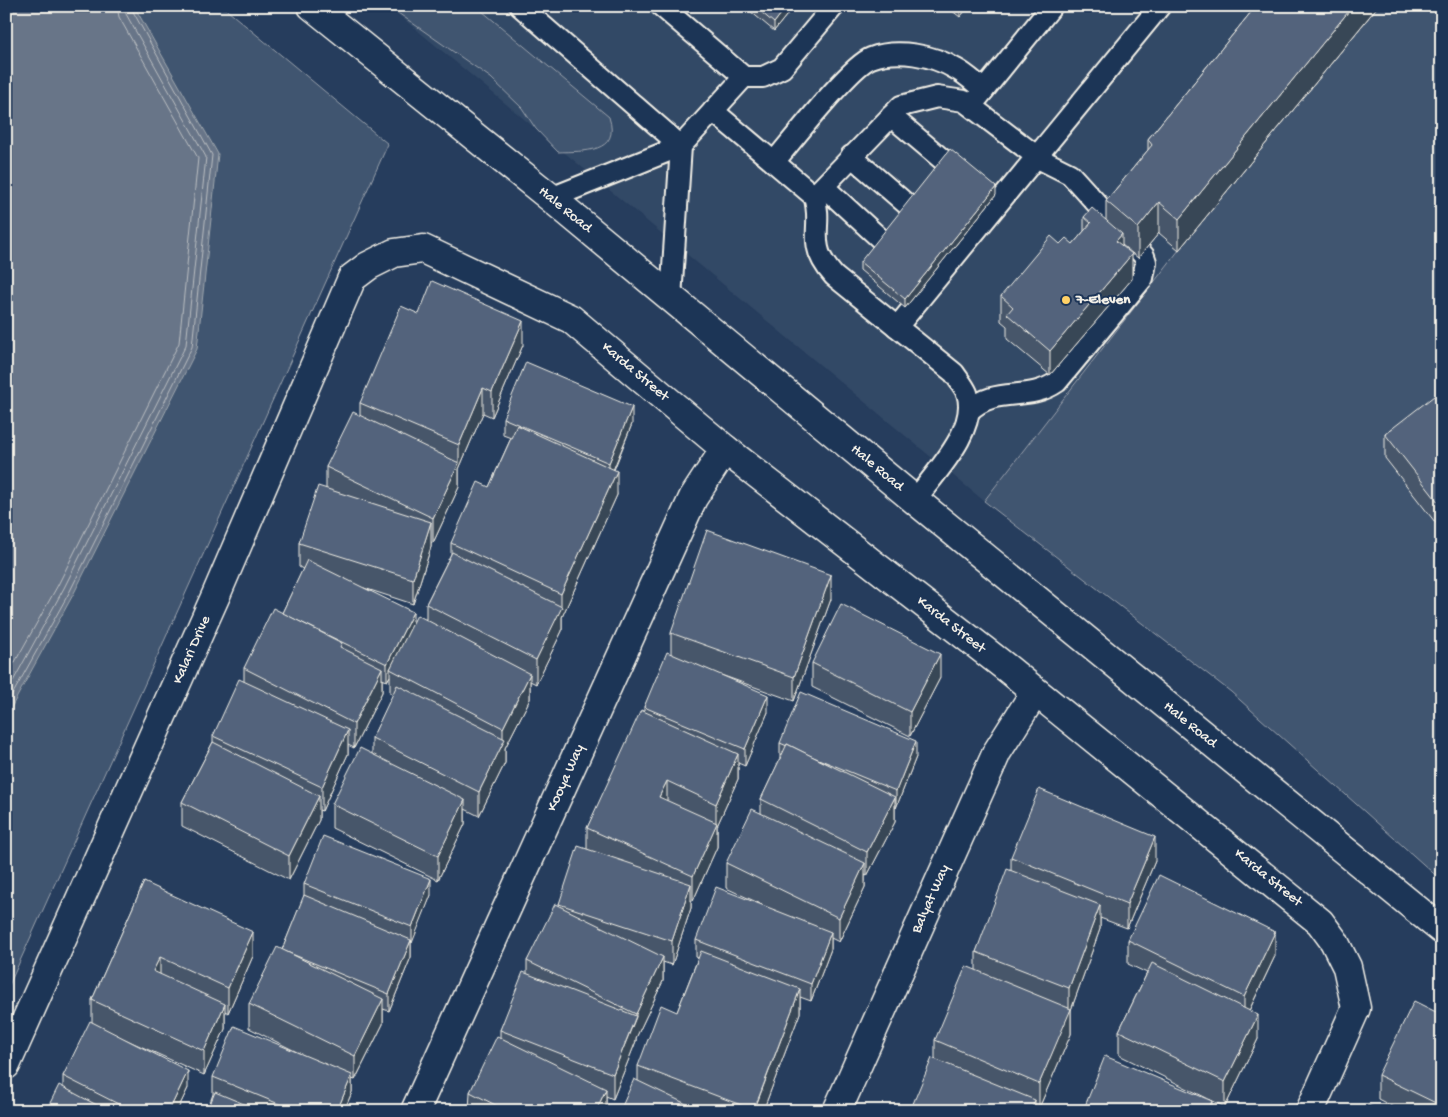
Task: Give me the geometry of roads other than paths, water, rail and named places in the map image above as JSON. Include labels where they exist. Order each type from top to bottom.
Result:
[{"type":"street","name":"Hale Road","points":[[312,6],[551,198],[915,500],[1442,930]]},
{"type":"street","name":"Karda Street","points":[[394,253],[424,249],[571,319],[725,449],[1035,692],[1307,909],[1320,922],[1334,941],[1348,972],[1356,1008],[1310,1111]]},
{"type":"street","name":"Kalari Drive","points":[[6,1065],[216,596],[352,278],[368,266],[394,253]]},
{"type":"street","name":"Kooya Way","points":[[415,1111],[693,498],[725,449]]},
{"type":"street","name":"Balyat Way","points":[[837,1111],[997,752],[1035,692]]},
{"type":"lane","points":[[520,6],[681,146]]},
{"type":"lane","points":[[661,6],[744,77],[763,77],[782,68],[834,6]]},
{"type":"lane","points":[[971,105],[1052,6]]},
{"type":"lane","points":[[897,327],[919,274],[984,195],[1036,157],[1160,6]]},
{"type":"lane","points":[[774,162],[849,74],[870,58],[900,53],[931,58],[956,69],[984,90]]},
{"type":"lane","points":[[551,198],[681,146],[744,77]]},
{"type":"lane","points":[[915,500],[964,431],[969,411],[966,392],[954,373],[834,276],[824,263],[818,247],[818,210],[819,192],[900,106],[937,97],[964,101],[971,105],[1036,157],[1070,174],[1144,256],[1146,262],[1143,278],[1057,382],[1040,392],[999,396],[979,402],[969,411]]},
{"type":"lane","points":[[714,111],[774,162],[819,192],[919,274]]},
{"type":"lane","points":[[890,116],[984,195]]},
{"type":"lane","points":[[672,298],[681,146]]},
{"type":"lane","points":[[851,156],[948,239]]},
{"type":"water","points":[[6,6],[134,6],[218,154],[197,349],[74,593],[6,717]]},
{"type":"place","name":"7-Eleven","points":[[1066,300]]}]
